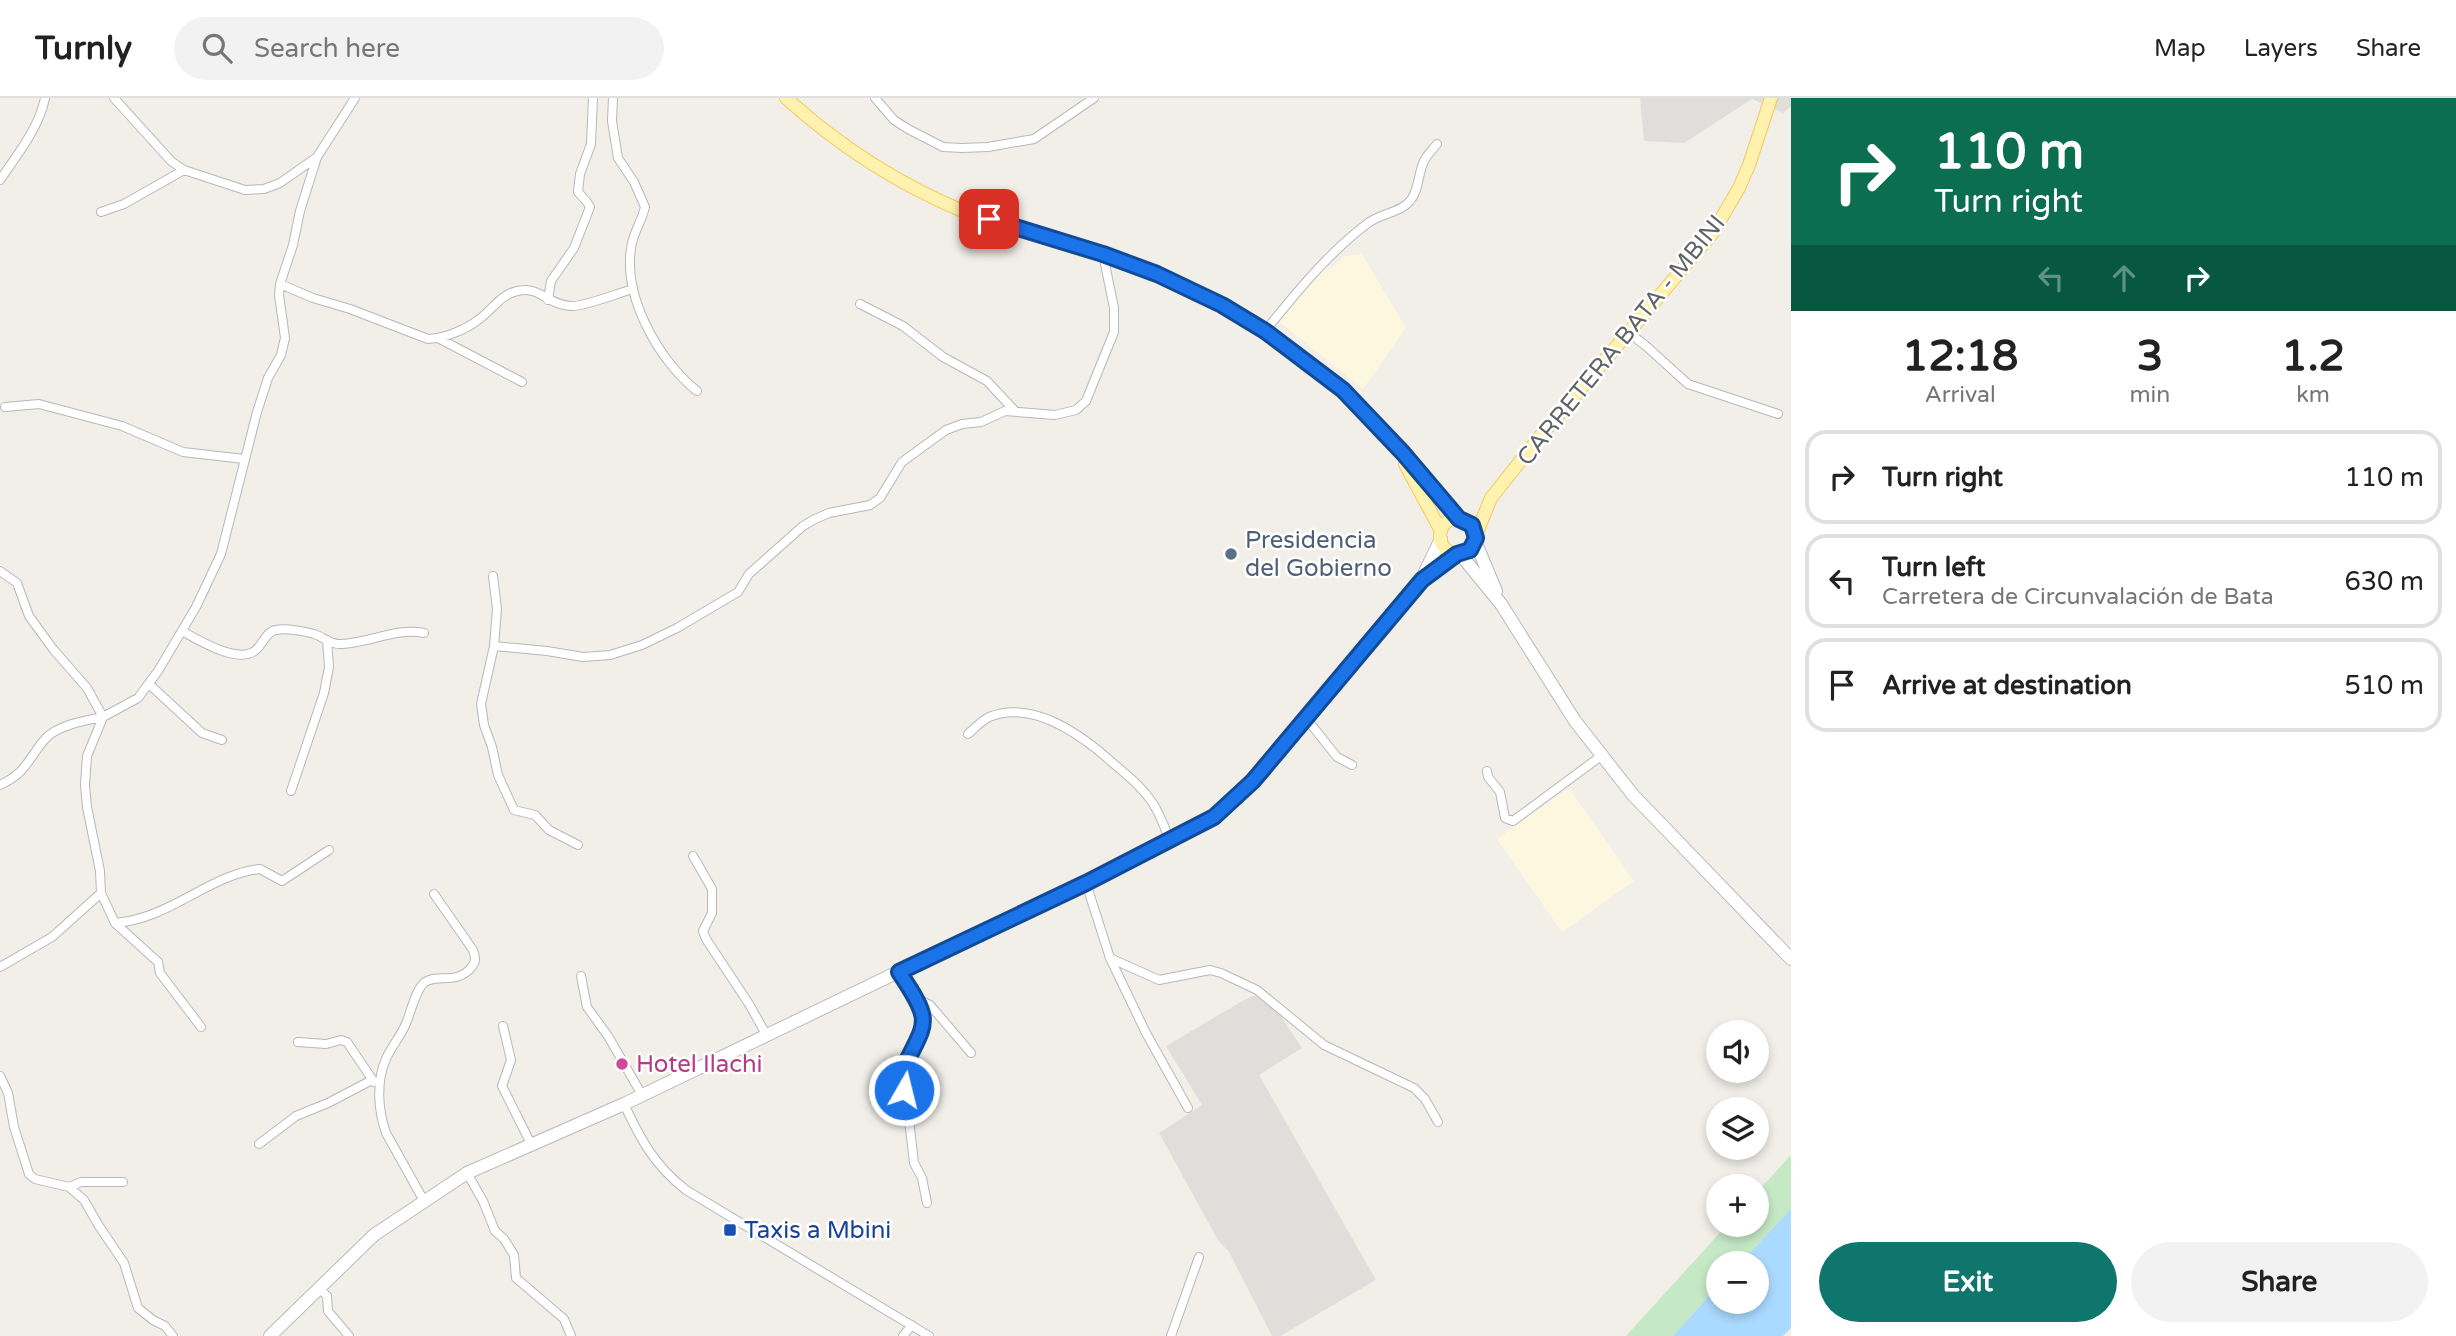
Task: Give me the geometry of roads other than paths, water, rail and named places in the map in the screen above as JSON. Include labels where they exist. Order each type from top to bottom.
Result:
[{"type":"main road","points":[[786,98],[854,152],[912,187],[966,212],[1103,254],[1188,287],[1265,331],[1343,390],[1460,519],[1472,525],[1501,604]]},
{"type":"main road","name":"CARRETERA BATA - MBINI","points":[[1460,519],[1491,498],[1712,233],[1728,209],[1749,165],[1771,98]]},
{"type":"main road","points":[[1390,439],[1446,549],[1459,554],[1501,604],[1575,721],[1601,756],[1633,796],[1791,959]]},
{"type":"main road","name":"CARRETERA BATA - MBINI","points":[[1476,538],[1491,498]]},
{"type":"main road","points":[[1422,580],[1441,535],[1450,521],[1460,519]]},
{"type":"main road","points":[[270,1336],[374,1235],[467,1173],[642,1096],[1203,824],[1225,809],[1247,787],[1422,580],[1459,554],[1470,550],[1476,538]]},
{"type":"street","points":[[0,180],[32,132],[45,98]]},
{"type":"street","points":[[114,98],[171,160],[184,170],[246,190],[264,189],[280,183],[317,156]]},
{"type":"street","points":[[0,785],[27,766],[51,734],[103,717],[138,698],[196,607],[221,554],[244,459],[268,378],[281,355],[285,338],[280,284],[317,156],[355,98]]},
{"type":"street","points":[[548,300],[551,281],[574,248],[590,207],[578,192],[580,174],[591,144],[593,98]]},
{"type":"street","points":[[613,98],[612,121],[618,158],[634,182],[645,207],[632,243],[633,289],[643,321],[676,372],[697,391]]},
{"type":"street","points":[[875,98],[894,120],[908,129],[943,148],[962,148],[988,147],[1034,139],[1094,98]]},
{"type":"street","points":[[1265,331],[1313,272],[1332,254],[1369,221],[1384,213],[1403,208],[1412,199],[1424,160],[1437,144]]},
{"type":"street","points":[[101,212],[124,204],[184,170]]},
{"type":"street","points":[[494,646],[583,657],[610,655],[642,645],[738,592],[749,574],[803,526],[815,519],[870,505],[880,498],[902,462],[946,430],[954,426],[981,422],[1004,411],[1055,415],[1076,410],[1086,401],[1114,332],[1114,308],[1103,254]]},
{"type":"street","points":[[280,284],[420,337],[438,338],[478,320],[503,297],[512,293],[531,289],[548,300],[575,306],[633,289]]},
{"type":"street","points":[[860,304],[903,326],[943,357],[987,381],[1014,411]]},
{"type":"street","points":[[1628,332],[1688,384],[1778,414]]},
{"type":"street","points":[[438,338],[522,382]]},
{"type":"street","points":[[5,407],[40,404],[122,426],[183,452],[244,459]]},
{"type":"street","points":[[0,571],[17,583],[29,615],[72,673],[87,688],[103,717]]},
{"type":"street","points":[[493,576],[497,609],[494,646],[481,704],[498,775],[514,810],[535,816],[549,831],[578,845]]},
{"type":"street","points":[[182,631],[222,652],[247,654],[257,649],[269,633],[277,630],[315,634],[340,644],[382,638],[409,630],[424,633]]},
{"type":"street","points":[[291,791],[324,693],[329,667],[327,640]]},
{"type":"street","points":[[149,684],[202,733],[222,740]]},
{"type":"street","points":[[968,734],[989,718],[1002,713],[1037,716],[1071,731],[1094,746],[1139,786],[1157,810],[1170,842]]},
{"type":"street","points":[[103,717],[87,757],[85,785],[100,871],[101,893],[115,923],[158,962],[160,973],[201,1027]]},
{"type":"street","points":[[1306,719],[1336,757],[1352,765]]},
{"type":"street","points":[[1487,771],[1488,777],[1500,792],[1504,818],[1513,821],[1601,756]]},
{"type":"street","points":[[115,923],[139,921],[240,873],[260,869],[282,881],[329,850]]},
{"type":"street","points":[[693,856],[712,889],[712,913],[703,930],[706,939],[750,1004],[767,1036]]},
{"type":"street","points":[[1086,883],[1110,958],[1146,1033],[1188,1108]]},
{"type":"street","points":[[0,967],[52,937],[101,893]]},
{"type":"street","points":[[425,1201],[413,1185],[386,1133],[382,1120],[380,1085],[386,1058],[404,1031],[424,983],[429,980],[460,977],[474,965],[473,950],[434,894]]},
{"type":"street","points":[[1110,958],[1159,979],[1214,971],[1257,990],[1324,1045],[1414,1088],[1438,1122]]},
{"type":"street","points":[[899,972],[924,1016],[923,1030],[900,1076],[914,1163],[922,1178],[927,1203]]},
{"type":"street","points":[[581,976],[587,1007],[608,1036],[642,1096]]},
{"type":"street","points":[[916,998],[930,1005],[971,1053]]},
{"type":"street","points":[[503,1026],[511,1060],[502,1086],[531,1144]]},
{"type":"street","points":[[299,1042],[347,1042],[372,1080],[380,1085]]},
{"type":"street","points":[[0,1076],[8,1093],[14,1127],[29,1174],[36,1179],[69,1187],[84,1200],[124,1263],[138,1308],[153,1320],[165,1325],[173,1336]]},
{"type":"street","points":[[259,1144],[296,1116],[372,1080]]},
{"type":"street","points":[[624,1104],[643,1146],[668,1176],[710,1206],[929,1336]]},
{"type":"street","points":[[467,1173],[483,1200],[495,1231],[514,1255],[516,1278],[564,1319],[571,1336]]},
{"type":"street","points":[[69,1187],[81,1182],[123,1182]]},
{"type":"street","points":[[1171,1336],[1199,1257]]},
{"type":"street","points":[[319,1288],[327,1296],[328,1311],[349,1336]]},
{"type":"street","points":[[903,1336],[912,1325]]},
{"type":"water","points":[[1791,1209],[1791,1328],[1783,1336],[1673,1336],[1706,1299],[1706,1314],[1769,1314],[1769,1251],[1751,1251],[1765,1237],[1769,1237],[1769,1232]]},
{"type":"place","name":"Presidencia del Gobierno","points":[[1231,554]]},
{"type":"place","name":"Hotel Ilachi","points":[[622,1064]]},
{"type":"place","name":"Taxis a Mbini","points":[[730,1230]]}]
